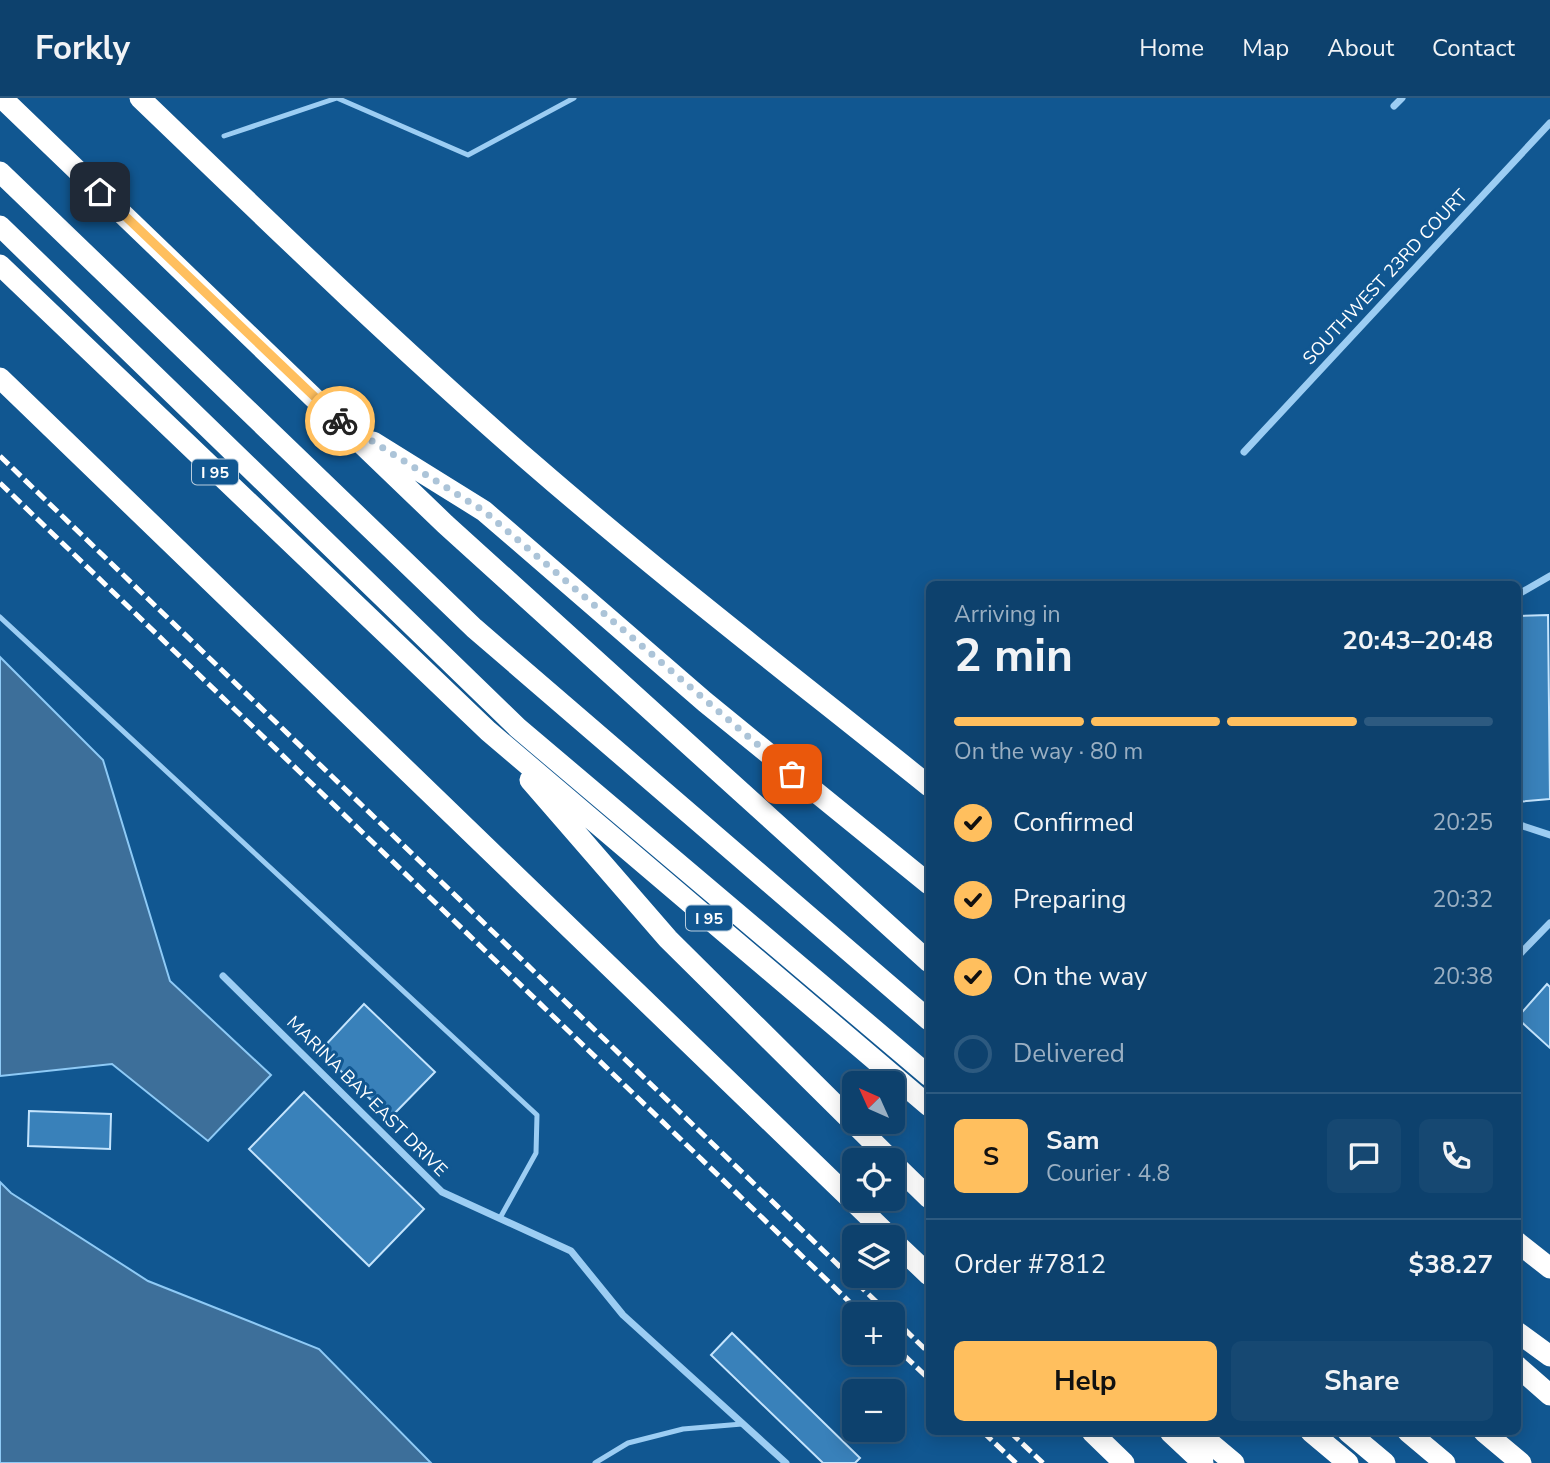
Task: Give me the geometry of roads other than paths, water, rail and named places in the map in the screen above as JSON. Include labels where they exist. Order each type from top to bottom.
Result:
[{"type":"highway","points":[[2,98],[517,589],[926,959]]},
{"type":"highway","points":[[141,98],[299,251],[456,397],[618,537],[926,784]]},
{"type":"highway","points":[[0,172],[474,628],[926,1017]]},
{"type":"highway","points":[[0,226],[518,728],[926,1073]]},
{"type":"highway","name":"I 95","points":[[0,265],[488,731],[926,1103]]},
{"type":"highway","points":[[0,379],[878,1225]]},
{"type":"highway","points":[[334,417],[484,511],[705,702],[926,882]]},
{"type":"highway","points":[[488,731],[668,939],[879,1148]]},
{"type":"highway","points":[[905,1174],[926,1195]]},
{"type":"highway","points":[[1521,1245],[1550,1268]]},
{"type":"highway","points":[[905,1252],[926,1272]]},
{"type":"highway","points":[[1521,1335],[1550,1356]]},
{"type":"highway","points":[[1521,1370],[1550,1395]]},
{"type":"highway","points":[[1094,1435],[1124,1463]]},
{"type":"highway","points":[[1173,1435],[1203,1463]]},
{"type":"highway","points":[[1201,1435],[1234,1463]]},
{"type":"highway","points":[[1315,1435],[1348,1463]]},
{"type":"highway","points":[[1352,1435],[1385,1463]]},
{"type":"highway","points":[[1412,1435],[1445,1463]]},
{"type":"highway","points":[[1488,1435],[1521,1463]]},
{"type":"street","points":[[1394,106],[1402,98]]},
{"type":"street","name":"SOUTHWEST 23RD COURT","points":[[1244,452],[1550,123]]},
{"type":"street","points":[[1521,593],[1550,576]]},
{"type":"street","points":[[1521,825],[1550,835]]},
{"type":"street","points":[[1521,953],[1550,923]]},
{"type":"street","name":"MARINA BAY EAST DRIVE","points":[[223,976],[442,1192],[571,1251],[623,1315],[786,1463]]},
{"type":"lane","points":[[224,136],[337,98],[468,155],[574,98]]},
{"type":"lane","points":[[0,617],[537,1115],[536,1153],[499,1218]]},
{"type":"lane","points":[[595,1463],[628,1443],[683,1429],[742,1424]]},
{"type":"water","points":[[0,657],[103,760],[170,981],[271,1075],[208,1141],[112,1064],[0,1076]]},
{"type":"water","points":[[0,1182],[11,1193],[148,1281],[319,1349],[431,1463],[0,1463]]},
{"type":"railway","points":[[0,456],[877,1302]]},
{"type":"railway","points":[[0,483],[850,1302]]},
{"type":"railway","points":[[905,1330],[926,1350]]},
{"type":"railway","points":[[905,1356],[926,1376]]},
{"type":"railway","points":[[986,1435],[1016,1463]]},
{"type":"railway","points":[[1013,1435],[1043,1463]]}]
